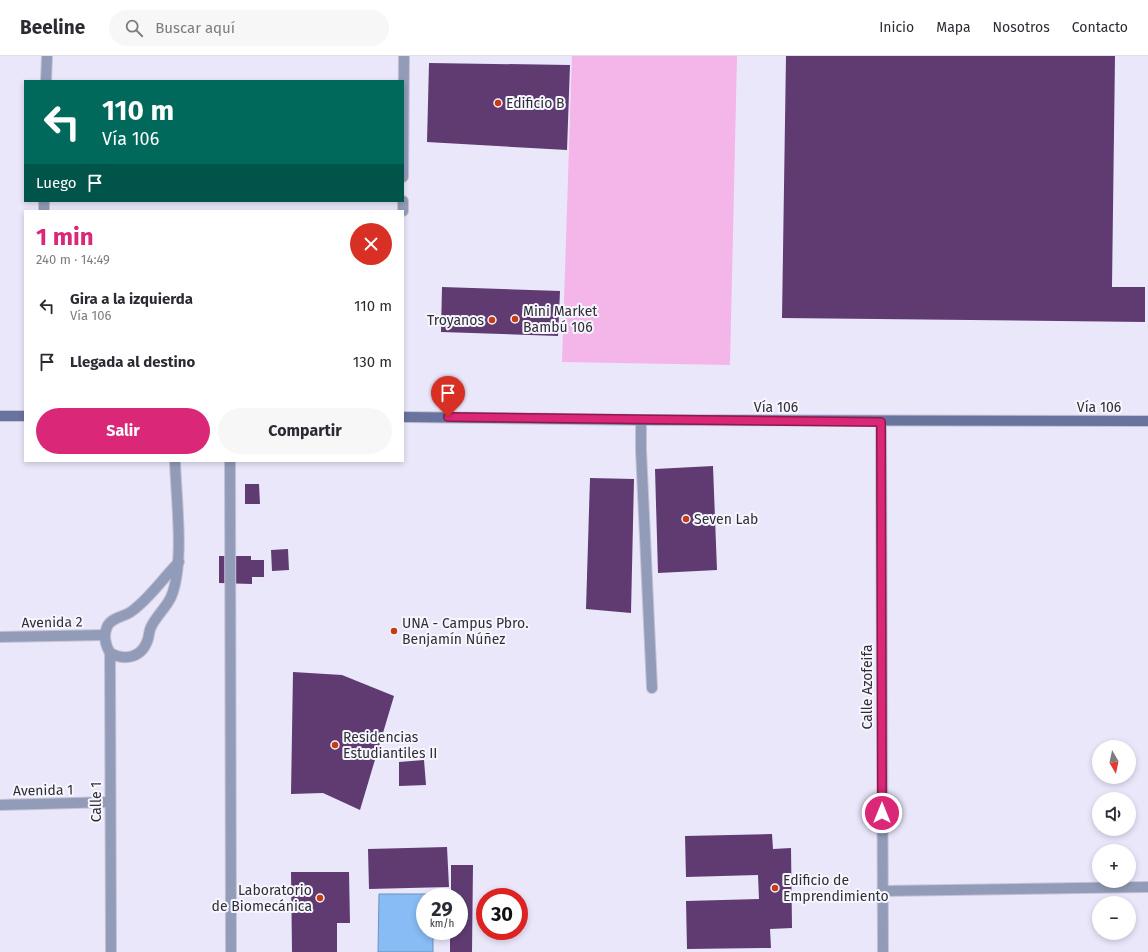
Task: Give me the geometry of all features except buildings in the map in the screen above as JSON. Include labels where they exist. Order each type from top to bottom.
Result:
[{"type":"main road","points":[[0,416],[24,416]]},
{"type":"main road","name":"Vía 106","points":[[404,417],[881,422],[1148,421]]},
{"type":"street","points":[[46,80],[47,56]]},
{"type":"street","points":[[404,56],[404,80]]},
{"type":"street","points":[[641,420],[641,450],[652,688]]},
{"type":"street","name":"Calle Azofeifa","points":[[881,422],[883,952]]},
{"type":"street","points":[[110,653],[119,658],[130,658],[144,648],[150,628],[171,598],[179,562],[175,462]]},
{"type":"street","points":[[230,462],[231,952]]},
{"type":"street","points":[[105,635],[107,625],[115,618],[128,614],[140,606],[179,562]]},
{"type":"street","name":"Avenida 2","points":[[0,637],[105,635]]},
{"type":"street","name":"Calle 1","points":[[105,635],[105,645],[110,653],[111,952]]},
{"type":"street","name":"Avenida 1","points":[[0,805],[110,802]]},
{"type":"street","points":[[882,891],[1147,887]]},
{"type":"shaded area","points":[[572,56],[737,56],[730,365],[562,362]]},
{"type":"water","points":[[379,894],[416,894],[416,940],[433,940],[433,952],[378,952]]},
{"type":"place","name":"Edificio B","points":[[498,103]]},
{"type":"place","name":"Mini Market Bambú 106","points":[[515,319]]},
{"type":"place","name":"Troyanos","points":[[492,320]]},
{"type":"place","name":"Seven Lab","points":[[686,519]]},
{"type":"place","name":"UNA - Campus Pbro. Benjamín Núñez","points":[[394,631]]},
{"type":"place","name":"Residencias Estudiantiles II","points":[[335,745]]},
{"type":"place","name":"Edificio de Emprendimiento","points":[[775,888]]},
{"type":"place","name":"Laboratorio de Biomecánica","points":[[320,898]]},
{"type":"route","points":[[448,417],[881,422],[882,813]]}]
